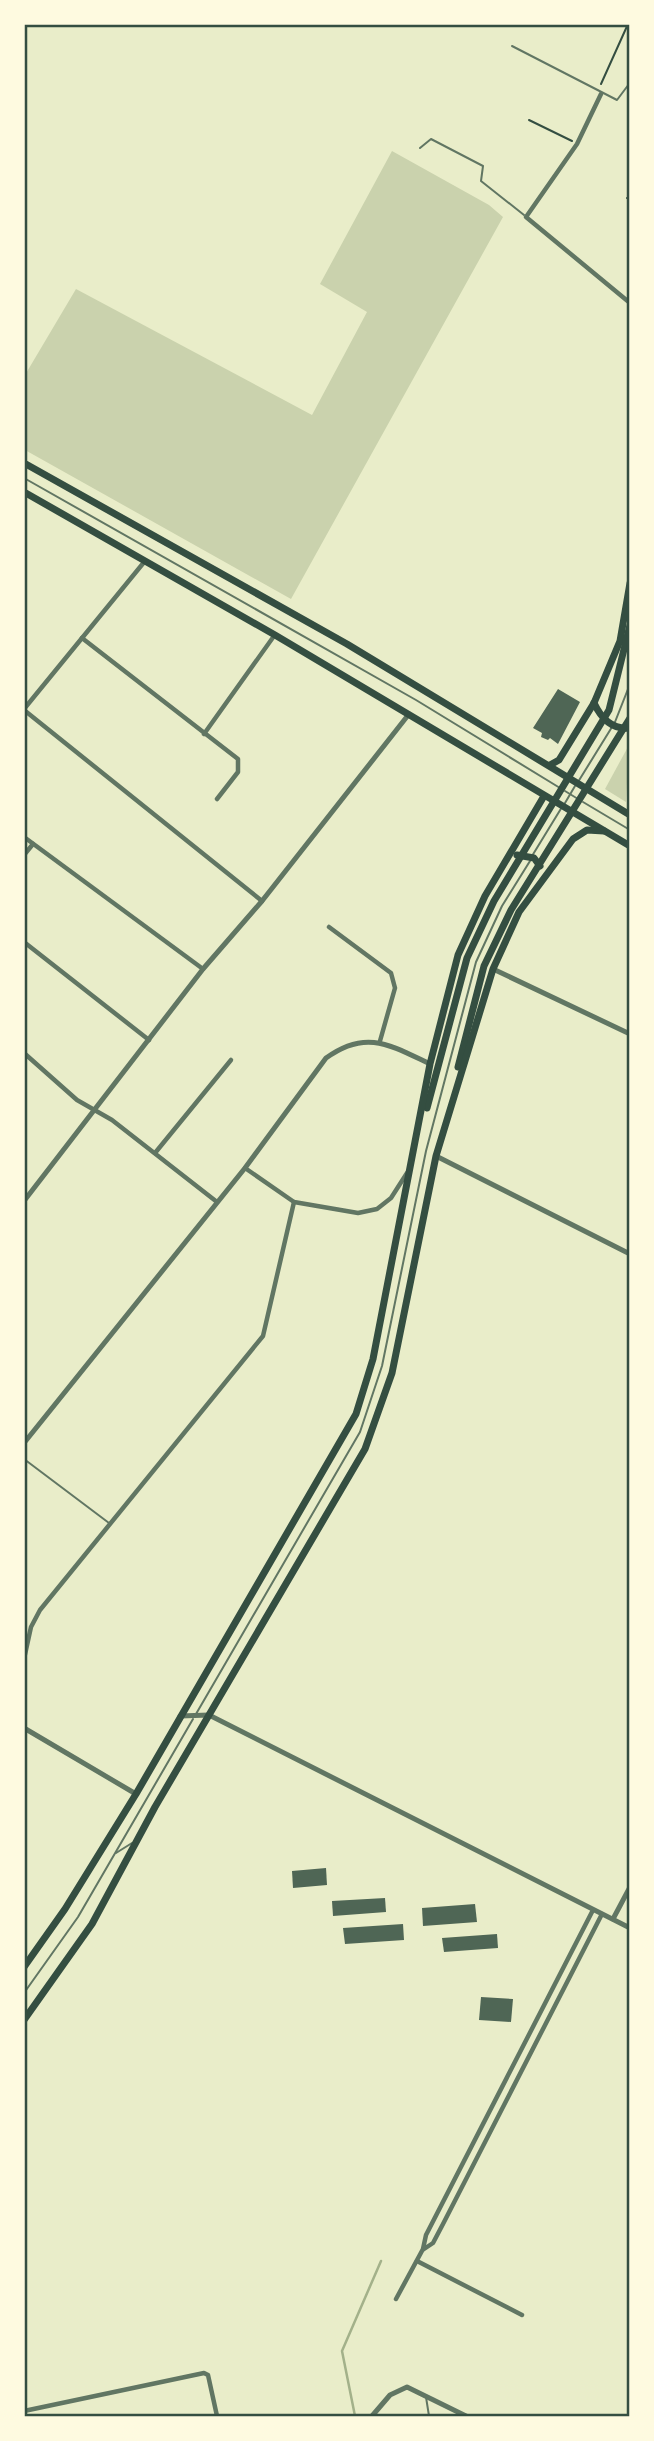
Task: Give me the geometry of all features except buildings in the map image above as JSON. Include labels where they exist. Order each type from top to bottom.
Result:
[{"type":"main road","points":[[24,463],[347,644],[629,815]]},
{"type":"main road","points":[[24,492],[275,635],[629,846]]},
{"type":"main road","points":[[550,765],[559,760],[594,703],[620,641],[629,583]]},
{"type":"main road","points":[[417,1138],[467,958],[494,901],[609,710],[629,625]]},
{"type":"main road","points":[[594,703],[604,721],[620,729],[629,728]]},
{"type":"main road","points":[[24,2020],[92,1924],[137,1840],[365,1449],[380,1414],[392,1373],[436,1156],[484,966],[511,910],[629,718]]},
{"type":"main road","points":[[24,1967],[65,1909],[136,1794],[356,1414],[373,1359],[430,1063],[458,955],[509,855],[544,796]]},
{"type":"main road","points":[[436,1156],[493,969],[519,912],[573,839],[587,830],[604,831]]},
{"type":"main road","points":[[509,855],[534,858],[544,876]]},
{"type":"street","points":[[601,94],[577,144],[526,217],[629,303]]},
{"type":"street","points":[[145,561],[24,710],[262,901]]},
{"type":"street","points":[[204,734],[275,635]]},
{"type":"street","points":[[82,638],[238,759],[238,772],[217,799]]},
{"type":"street","points":[[24,1200],[96,1111],[203,969],[262,901],[409,714]]},
{"type":"street","points":[[24,838],[203,969]]},
{"type":"street","points":[[24,855],[33,844]]},
{"type":"street","points":[[329,927],[391,973],[395,980],[380,1041]]},
{"type":"street","points":[[24,942],[150,1041]]},
{"type":"street","points":[[493,969],[629,1034]]},
{"type":"street","points":[[24,1443],[245,1168],[327,1058],[341,1048],[380,1041],[430,1063]]},
{"type":"street","points":[[24,1053],[77,1100],[155,1153],[217,1202]]},
{"type":"street","points":[[155,1153],[231,1060]]},
{"type":"street","points":[[436,1156],[629,1254]]},
{"type":"street","points":[[245,1168],[294,1202],[358,1213],[377,1209],[391,1198],[412,1166]]},
{"type":"street","points":[[24,1659],[31,1627],[40,1610],[263,1336],[294,1202]]},
{"type":"street","points":[[180,1716],[209,1715],[629,1928]]},
{"type":"street","points":[[24,1728],[136,1794]]},
{"type":"street","points":[[613,1919],[629,1887]]},
{"type":"street","points":[[424,2249],[425,2235],[593,1910]]},
{"type":"street","points":[[396,2300],[424,2249],[433,2243],[603,1914]]},
{"type":"street","points":[[583,1932],[592,1936]]},
{"type":"street","points":[[568,1960],[579,1965]]},
{"type":"street","points":[[555,1986],[565,1990]]},
{"type":"street","points":[[542,2012],[551,2017]]},
{"type":"street","points":[[528,2039],[537,2044]]},
{"type":"street","points":[[514,2065],[523,2070]]},
{"type":"street","points":[[487,2118],[496,2122]]},
{"type":"street","points":[[447,2194],[456,2199]]},
{"type":"street","points":[[434,2219],[443,2224]]},
{"type":"street","points":[[417,2261],[522,2315]]},
{"type":"street","points":[[24,2411],[204,2373],[208,2375],[217,2417]]},
{"type":"street","points":[[372,2417],[399,2389],[407,2387],[466,2417]]},
{"type":"lane","points":[[512,46],[617,100],[629,84]]},
{"type":"lane","points":[[420,148],[431,139],[483,166],[481,181],[526,217]]},
{"type":"lane","points":[[24,478],[416,700],[629,830]]},
{"type":"lane","points":[[24,1993],[78,1917],[360,1432],[383,1366],[426,1151],[476,962],[502,906],[620,713],[629,684]]},
{"type":"lane","points":[[24,1459],[109,1523]]},
{"type":"lane","points":[[115,1853],[137,1840]]},
{"type":"lane","points":[[426,2395],[429,2417]]},
{"type":"path","points":[[601,94],[601,85],[628,24]]},
{"type":"path","points":[[529,120],[577,144]]},
{"type":"green space","points":[[392,151],[489,205],[503,217],[291,599],[25,450],[25,375],[76,289],[312,415],[367,312],[320,284]]},
{"type":"green space","points":[[629,745],[626,802],[605,789]]},
{"type":"waterway","points":[[355,2416],[342,2351],[381,2261]]}]
